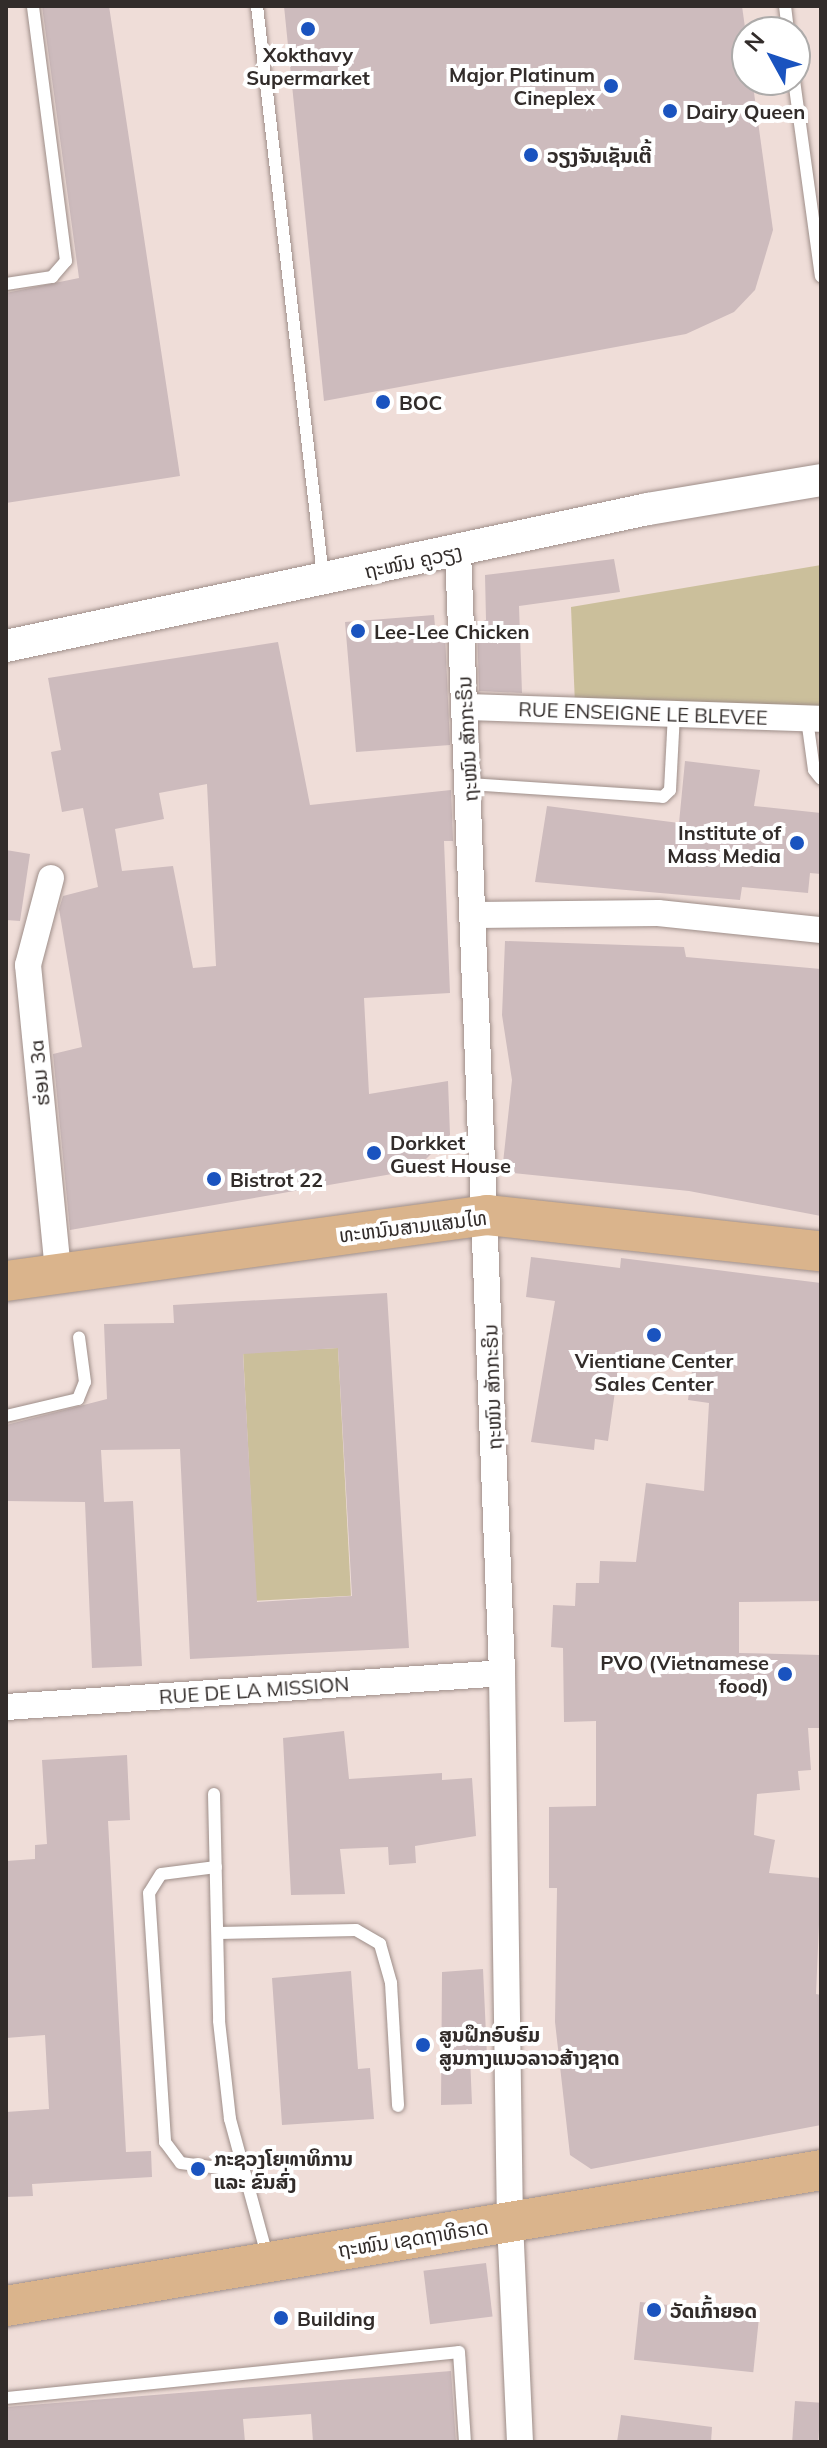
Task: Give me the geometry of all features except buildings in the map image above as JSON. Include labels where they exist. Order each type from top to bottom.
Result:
[{"type":"main road","name":"ທະຫນົນສາມແສນໄທ","points":[[6,1281],[58,1271],[487,1215],[821,1251]]},
{"type":"main road","name":"ຖະໜົນ ເຊດຖາທິຣາດ","points":[[6,2306],[821,2170]]},
{"type":"street","name":"ຖະໜົນ ຄູວຽງ","points":[[6,646],[458,552],[648,509],[821,480]]},
{"type":"street","name":"ຖະໜົນ ສັກກະຣິນ","points":[[458,552],[487,1215],[502,1673],[510,2222],[520,2442]]},
{"type":"street","name":"RUE ENSEIGNE LE BLEVEE","points":[[466,707],[814,719]]},
{"type":"street","name":"ຮ່ອມ 3a","points":[[51,878],[28,965],[58,1271]]},
{"type":"street","points":[[476,915],[658,913],[821,930]]},
{"type":"street","name":"RUE DE LA MISSION","points":[[6,1707],[502,1673]]},
{"type":"lane","points":[[6,284],[52,277],[66,261],[33,6]]},
{"type":"lane","points":[[257,6],[323,579]]},
{"type":"lane","points":[[796,96],[821,276]]},
{"type":"lane","points":[[469,784],[663,797],[670,790],[674,714]]},
{"type":"lane","points":[[814,719],[814,770],[821,779]]},
{"type":"lane","points":[[6,1416],[78,1399],[85,1382],[79,1337]]},
{"type":"lane","points":[[214,1794],[219,2021],[242,2171],[269,2262]]},
{"type":"lane","points":[[216,1867],[161,1874],[149,1893],[165,2142],[181,2163],[242,2171]]},
{"type":"lane","points":[[219,1933],[356,1930],[380,1944],[391,1983],[398,2106]]},
{"type":"lane","points":[[6,2398],[459,2352],[465,2442]]},
{"type":"shaded area","points":[[821,565],[821,708],[575,705],[571,607]]},
{"type":"shaded area","points":[[338,1348],[351,1596],[256,1601],[243,1353]]},
{"type":"place","name":"Xokthavy Supermarket","points":[[308,29]]},
{"type":"place","name":"Major Platinum Cineplex","points":[[611,86]]},
{"type":"place","name":"Dairy Queen","points":[[670,111]]},
{"type":"place","name":"ວຽງຈັນເຊັນເຕີ້","points":[[531,155]]},
{"type":"place","name":"BOC","points":[[383,402]]},
{"type":"place","name":"Lee-Lee Chicken","points":[[358,631]]},
{"type":"place","name":"Institute of Mass Media","points":[[797,843]]},
{"type":"place","name":"Dorkket Guest House","points":[[374,1153]]},
{"type":"place","name":"Bistrot 22","points":[[214,1179]]},
{"type":"place","name":"Vientiane Center Sales Center","points":[[654,1335]]},
{"type":"place","name":"PVO (Vietnamese food)","points":[[785,1674]]},
{"type":"place","name":"ສູນຝຶກອົບຮົມ ສູນກາງແນວລາວສ້າງຊາດ","points":[[423,2045]]},
{"type":"place","name":"ກະຊວງໂຍທາທິການ ແລະ ຂົນສົ່ງ","points":[[198,2169]]},
{"type":"place","name":"ວັດເກົ້າຍອດ","points":[[654,2310]]},
{"type":"place","name":"Building","points":[[281,2318]]}]
